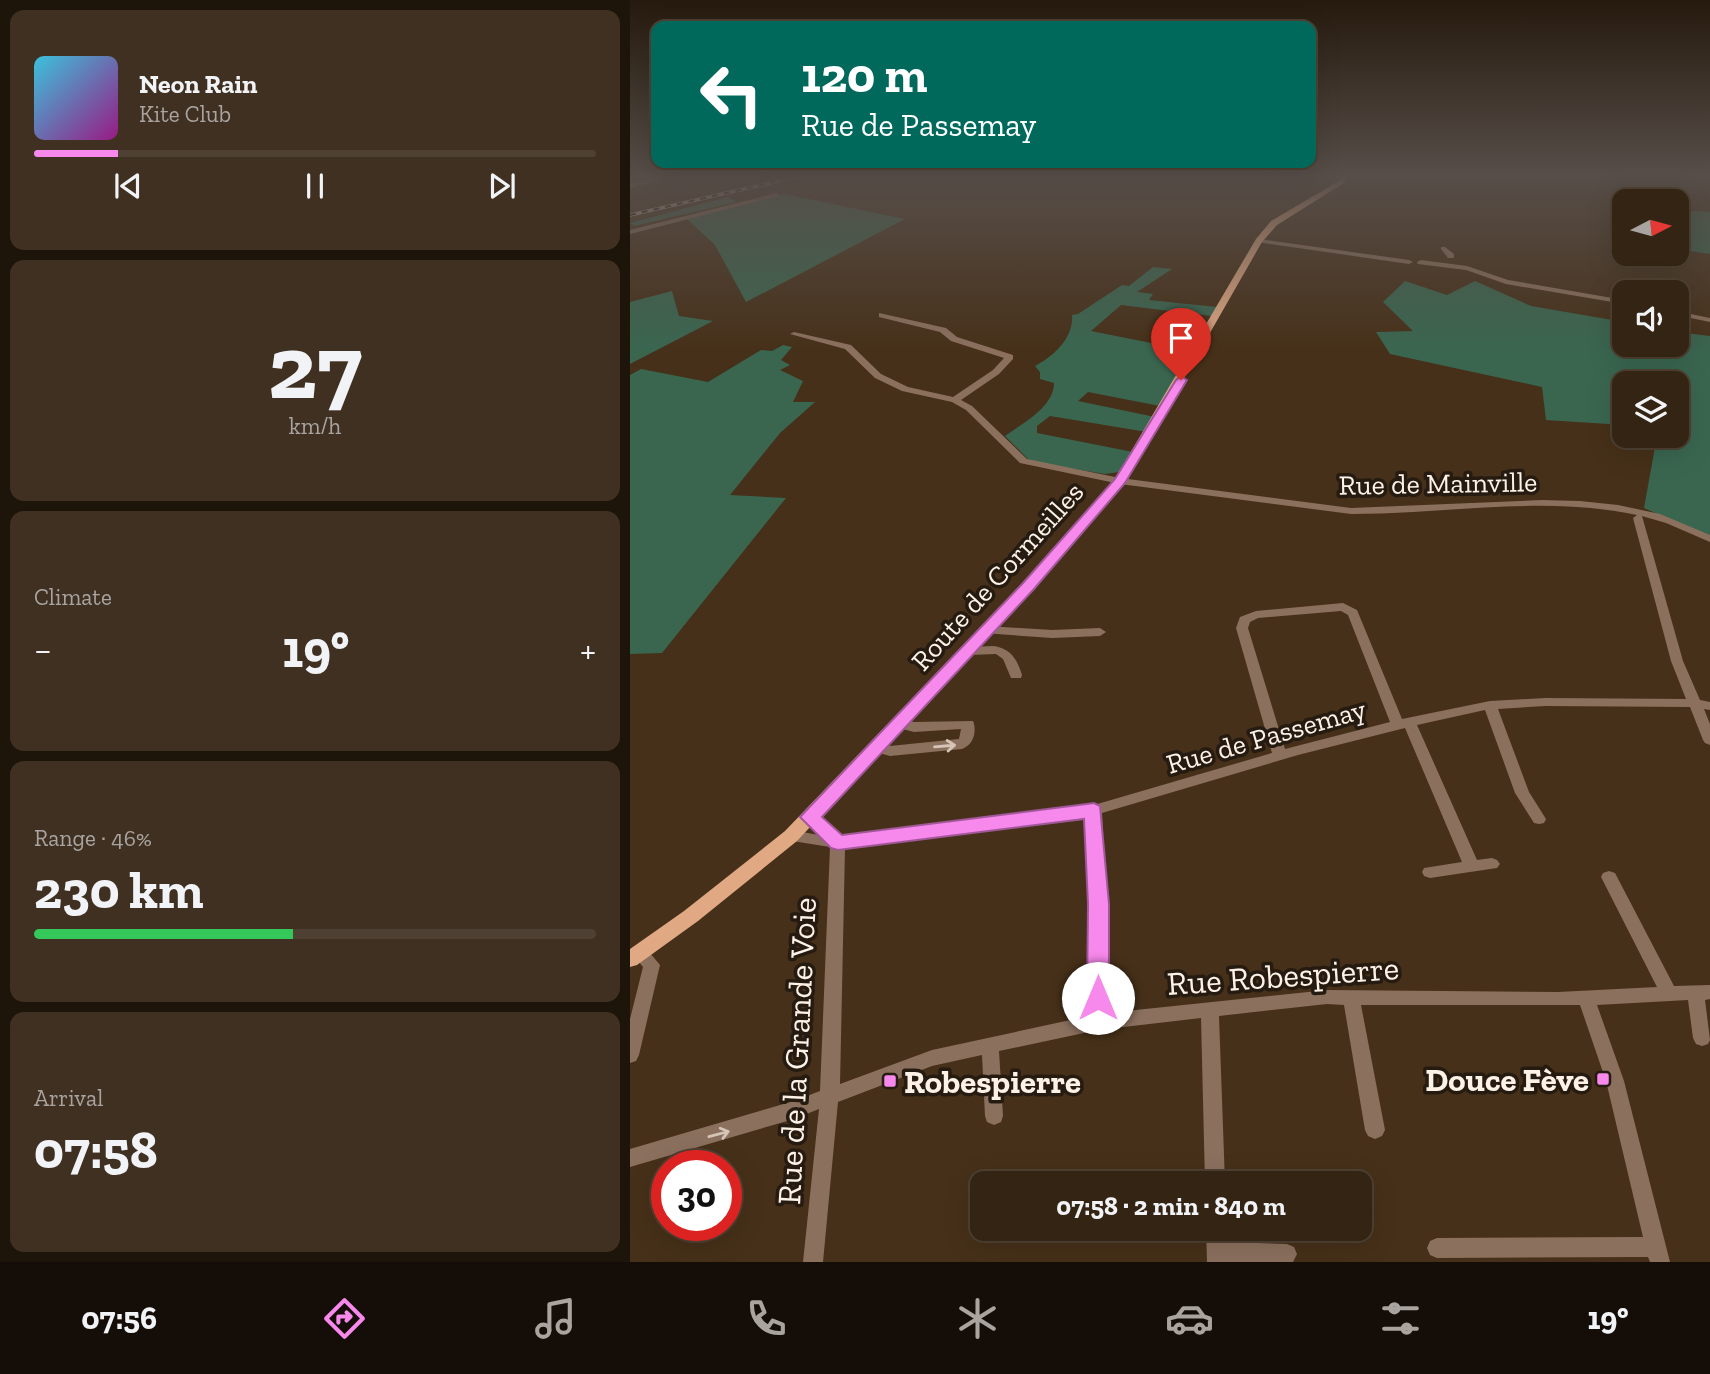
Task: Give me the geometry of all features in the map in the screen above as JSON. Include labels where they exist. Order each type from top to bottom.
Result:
[{"type":"main road","name":"Route de Cormeilles","points":[[635,955],[691,916],[791,836],[900,724],[1120,481],[1266,233]]},
{"type":"street","points":[[1259,241],[1409,261]]},
{"type":"street","points":[[1443,248],[1451,256]]},
{"type":"street","points":[[1421,262],[1467,268],[1506,282],[1612,300]]},
{"type":"street","points":[[882,315],[943,330],[954,339],[1011,358],[955,400]]},
{"type":"street","points":[[1689,316],[1710,320]]},
{"type":"street","points":[[794,334],[848,347],[878,376],[905,389],[955,400],[970,408],[1024,461],[1120,481]]},
{"type":"street","name":"Rue de Mainville","points":[[1120,481],[1351,511],[1387,512],[1506,503],[1604,507],[1657,516],[1710,539]]},
{"type":"street","points":[[1638,518],[1677,661],[1710,740]]},
{"type":"street","points":[[1280,755],[1242,628],[1244,620],[1256,615],[1343,607],[1353,613],[1472,867]]},
{"type":"street","points":[[987,629],[1052,634],[1100,632]]},
{"type":"street","points":[[968,650],[1004,650],[1010,655],[1016,676]]},
{"type":"street","name":"Rue de Passemay","points":[[838,843],[1094,810],[1280,755],[1404,723],[1490,705],[1517,702],[1693,703],[1710,706]]},
{"type":"street","points":[[1490,705],[1522,793],[1539,819]]},
{"type":"street","points":[[877,748],[890,751],[962,744],[967,740],[968,724],[915,727],[900,724]]},
{"type":"street","points":[[1094,810],[1099,904],[1098,1022]]},
{"type":"street","points":[[810,817],[838,843]]},
{"type":"street","points":[[791,836],[838,843]]},
{"type":"street","name":"Rue de la Grande Voie","points":[[813,1262],[821,1205],[832,1069],[838,843]]},
{"type":"street","points":[[1430,872],[1492,864]]},
{"type":"street","points":[[1609,877],[1670,993]]},
{"type":"street","points":[[630,1055],[652,965],[635,955]]},
{"type":"street","points":[[1702,992],[1702,1038]]},
{"type":"street","name":"Rue Robespierre","points":[[630,1158],[731,1130],[932,1058],[1098,1022],[1350,996],[1586,999],[1702,992]]},
{"type":"street","points":[[1350,996],[1376,1130]]},
{"type":"street","points":[[1437,1248],[1658,1254],[1615,1082],[1586,999]]},
{"type":"street","points":[[1210,1010],[1215,1171]]},
{"type":"street","points":[[990,1044],[994,1116]]},
{"type":"street","points":[[1217,1257],[1287,1254]]},
{"type":"green space","points":[[702,233],[878,233],[746,302],[715,245]]},
{"type":"green space","points":[[1689,233],[1710,233],[1710,254],[1689,251]]},
{"type":"green space","points":[[1153,267],[1172,269],[1137,292],[1153,294],[1149,300],[1217,307],[1211,316],[1121,305],[1091,331],[1191,351],[1160,406],[1088,392],[1078,401],[1155,417],[1147,432],[1050,416],[1037,426],[1037,433],[1133,452],[1119,472],[1105,474],[1031,462],[1005,436],[1036,414],[1053,392],[1054,383],[1040,379],[1040,372],[1035,366],[1061,346],[1070,331],[1072,315],[1078,314],[1122,285],[1129,286]]},
{"type":"green space","points":[[1405,281],[1447,295],[1475,281],[1531,306],[1612,320],[1612,357],[1689,357],[1689,333],[1710,336],[1710,537],[1644,508],[1655,448],[1689,448],[1689,371],[1612,371],[1612,424],[1546,420],[1542,387],[1390,354],[1376,332],[1413,331],[1383,302]]},
{"type":"green space","points":[[672,291],[679,316],[713,321],[630,364],[630,302]]},
{"type":"green space","points":[[783,345],[792,347],[781,360],[790,365],[780,370],[803,381],[793,402],[815,402],[780,433],[730,495],[786,498],[662,653],[630,654],[630,375],[641,369],[708,382],[761,350],[772,351]]},
{"type":"place","name":"Douce Fève","points":[[1603,1079]]},
{"type":"place","name":"Robespierre","points":[[890,1081]]},
{"type":"route","points":[[1098,998],[1099,904],[1094,810],[838,843],[832,834],[810,817],[1028,586],[1120,481],[1181,380]]}]
